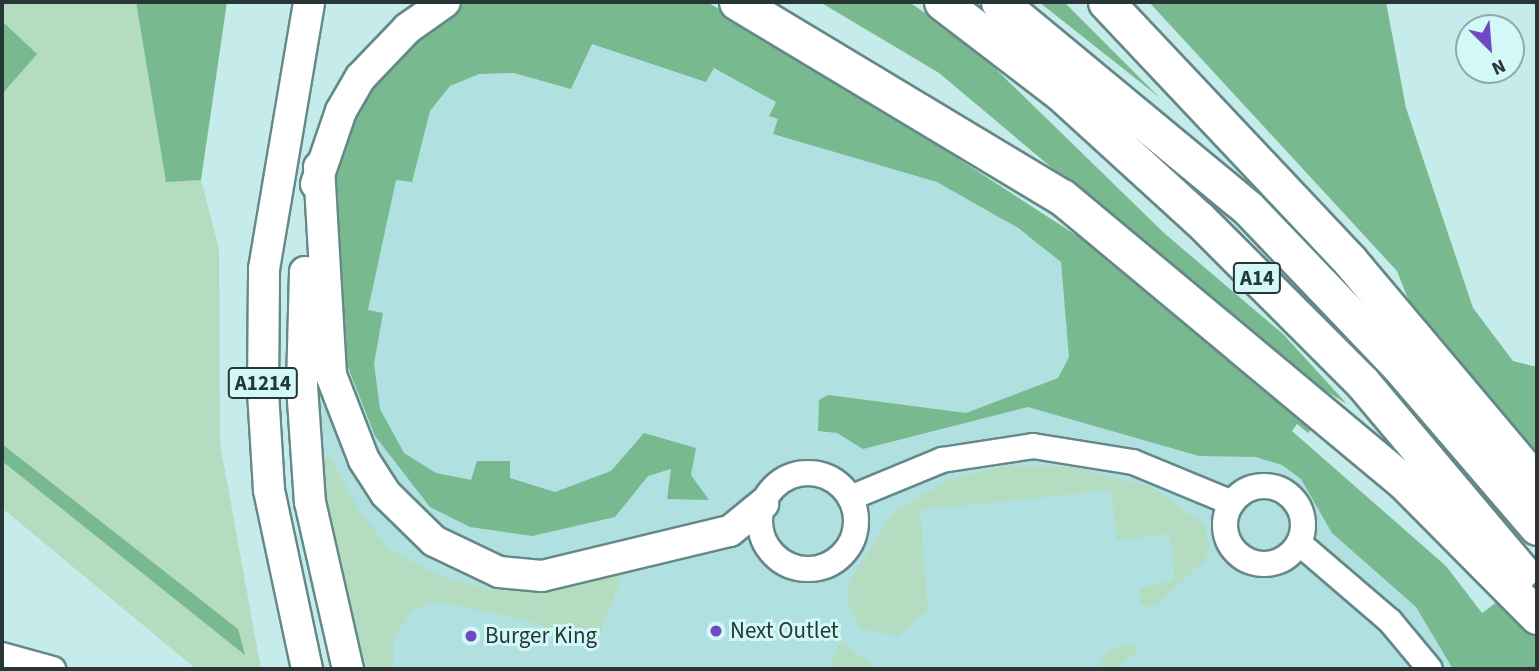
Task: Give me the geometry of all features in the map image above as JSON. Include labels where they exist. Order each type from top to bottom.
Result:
[{"type":"highway","name":"A14","points":[[737,2],[1062,197],[1404,482],[1537,616]]},
{"type":"highway","name":"A14","points":[[942,2],[1063,95],[1199,219],[1362,383],[1537,590]]},
{"type":"highway","name":"A14","points":[[999,2],[1248,208],[1399,366],[1537,527]]},
{"type":"highway","points":[[1106,2],[1350,261],[1537,483]]},
{"type":"main road","name":"A1214","points":[[307,669],[271,502],[263,391],[264,269],[309,2]]},
{"type":"main road","name":"A1214","points":[[348,669],[310,502],[302,386],[304,276],[319,167],[361,77],[408,28],[445,2]]},
{"type":"main road","points":[[319,167],[331,374],[371,471],[434,541],[499,572],[542,576],[730,531],[763,504]]},
{"type":"street","points":[[850,498],[942,460],[1033,446],[1133,462],[1232,503]]},
{"type":"street","points":[[804,474],[827,477],[850,498],[852,541],[818,568],[776,557],[761,532],[763,504],[785,479],[804,474]]},
{"type":"street","points":[[1254,488],[1278,489],[1301,513],[1299,542],[1269,564],[1241,558],[1225,530],[1232,503],[1254,488]]},
{"type":"street","points":[[1299,542],[1390,621],[1430,669]]},
{"type":"street","points":[[2,655],[53,669]]},
{"type":"shaded area","points":[[611,12],[852,117],[1187,344],[1440,630],[1463,669],[356,669],[310,502],[304,276],[324,205],[425,94]]},
{"type":"green space","points":[[2,2],[136,2],[166,181],[201,180],[219,249],[220,443],[261,669],[196,669],[2,508]]},
{"type":"green space","points":[[136,2],[227,2],[201,180],[166,182]]},
{"type":"green space","points":[[466,2],[707,2],[803,58],[1079,237],[1316,423],[1308,433],[1297,424],[1292,431],[1446,566],[1482,613],[1504,597],[1537,635],[1537,669],[1453,669],[1416,607],[1332,533],[1301,479],[1282,465],[1256,457],[1199,456],[1028,407],[863,449],[837,433],[818,431],[819,400],[828,395],[966,413],[1058,378],[1069,357],[1061,262],[1018,228],[937,182],[773,134],[778,119],[769,116],[776,102],[714,68],[706,82],[592,44],[571,89],[514,73],[479,74],[450,86],[430,111],[412,182],[396,180],[368,310],[383,313],[374,364],[380,409],[404,453],[436,473],[471,480],[477,461],[510,461],[510,478],[555,492],[611,471],[644,433],[696,448],[691,475],[709,500],[667,499],[671,469],[648,476],[615,517],[532,536],[470,527],[430,507],[375,436],[340,347],[325,285],[334,153],[379,66]]},
{"type":"green space","points":[[820,2],[909,2],[971,45],[1164,233],[1283,334],[1347,404],[1295,372],[939,73]]},
{"type":"green space","points":[[1039,2],[1064,2],[1159,97]]},
{"type":"green space","points":[[1149,2],[1386,2],[1406,108],[1473,308],[1513,361],[1537,367],[1537,457],[1412,309],[1397,271]]},
{"type":"green space","points":[[2,21],[37,54],[2,94]]},
{"type":"green space","points":[[2,444],[238,629],[245,655],[2,461]]},
{"type":"green space","points":[[321,454],[331,458],[358,509],[388,548],[436,575],[498,591],[559,589],[616,572],[621,578],[598,639],[588,644],[526,620],[437,601],[410,612],[393,640],[393,669],[359,669],[338,603],[317,459]]},
{"type":"green space","points":[[1005,466],[1073,467],[1151,487],[1203,524],[1210,545],[1206,559],[1156,606],[1147,607],[1140,603],[1140,588],[1174,580],[1170,534],[1117,540],[1111,490],[920,510],[928,611],[898,636],[860,628],[849,608],[848,584],[893,513],[950,479]]},
{"type":"green space","points":[[841,641],[844,643],[877,669],[829,669]]},
{"type":"green space","points":[[1126,643],[1137,647],[1136,653],[1115,669],[1098,669],[1107,652]]},
{"type":"place","name":"Next Outlet","points":[[716,631]]},
{"type":"place","name":"Burger King","points":[[471,636]]}]
